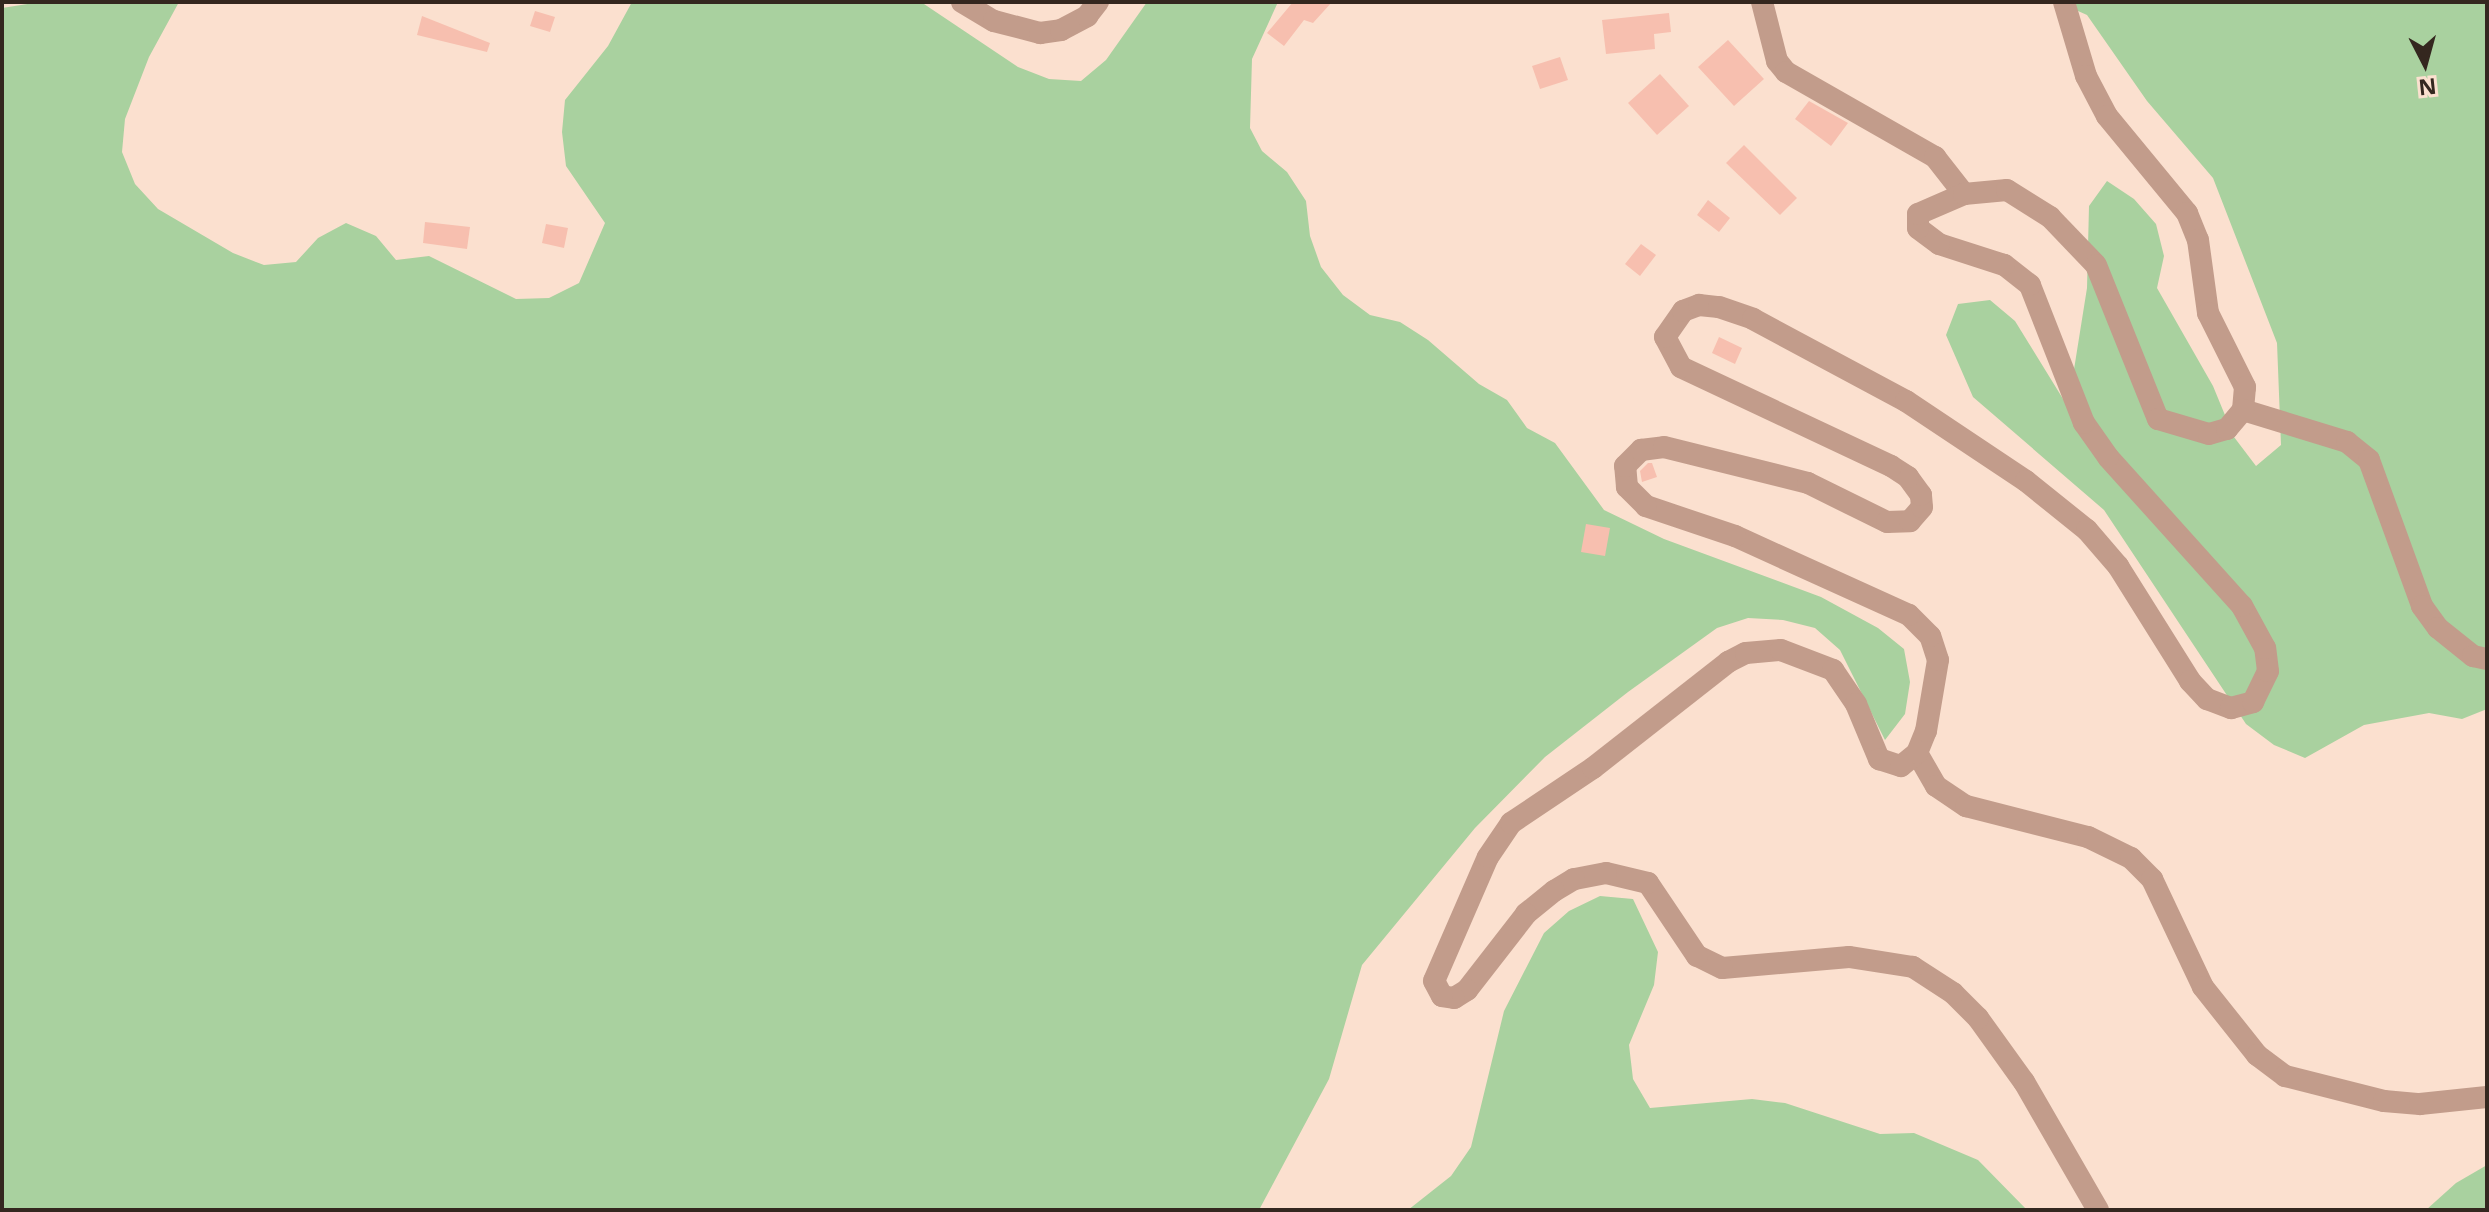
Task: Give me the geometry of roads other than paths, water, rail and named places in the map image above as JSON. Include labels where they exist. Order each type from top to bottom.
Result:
[{"type":"street","points":[[962,2],[994,21],[1040,33],[1061,30],[1087,16],[1098,2]]},
{"type":"street","points":[[1762,2],[1777,61],[1786,72],[1935,157],[1964,194]]},
{"type":"street","points":[[2064,2],[2086,76],[2107,116],[2187,213],[2198,240],[2208,313],[2245,387],[2243,410],[2227,429],[2209,434],[2158,419],[2096,265],[2050,217],[2007,190],[1964,194],[1918,214],[1918,228],[1939,244],[2004,265],[2030,285],[2084,423],[2108,457],[2242,606],[2265,648],[2268,671],[2253,702],[2231,708],[2207,699],[2190,681],[2118,566],[2087,530],[2026,481],[1906,401],[1753,319],[1719,307],[1699,305],[1683,311],[1665,337],[1681,367],[1891,466],[1908,477],[1921,495],[1922,507],[1910,521],[1887,522],[1808,483],[1664,447],[1641,450],[1625,466],[1627,487],[1646,506],[1735,536],[1909,615],[1930,636],[1938,660],[1938,681],[1917,753],[1901,766],[1879,759],[1856,704],[1833,670],[1805,655],[1781,650],[1746,653],[1728,662],[1593,768],[1511,823],[1488,857],[1434,981],[1442,996],[1454,998],[1467,990],[1526,914],[1574,879],[1606,873],[1648,883],[1697,956],[1722,968],[1849,957],[1913,967],[1953,993],[1978,1018],[2032,1095],[2098,1210]]},
{"type":"street","points":[[2243,410],[2347,442],[2369,460],[2422,606],[2438,628],[2473,656],[2487,659]]},
{"type":"street","points":[[1917,753],[1936,786],[1966,806],[2088,837],[2131,858],[2152,879],[2203,987],[2257,1055],[2285,1076],[2384,1101],[2420,1104],[2487,1097]]}]
